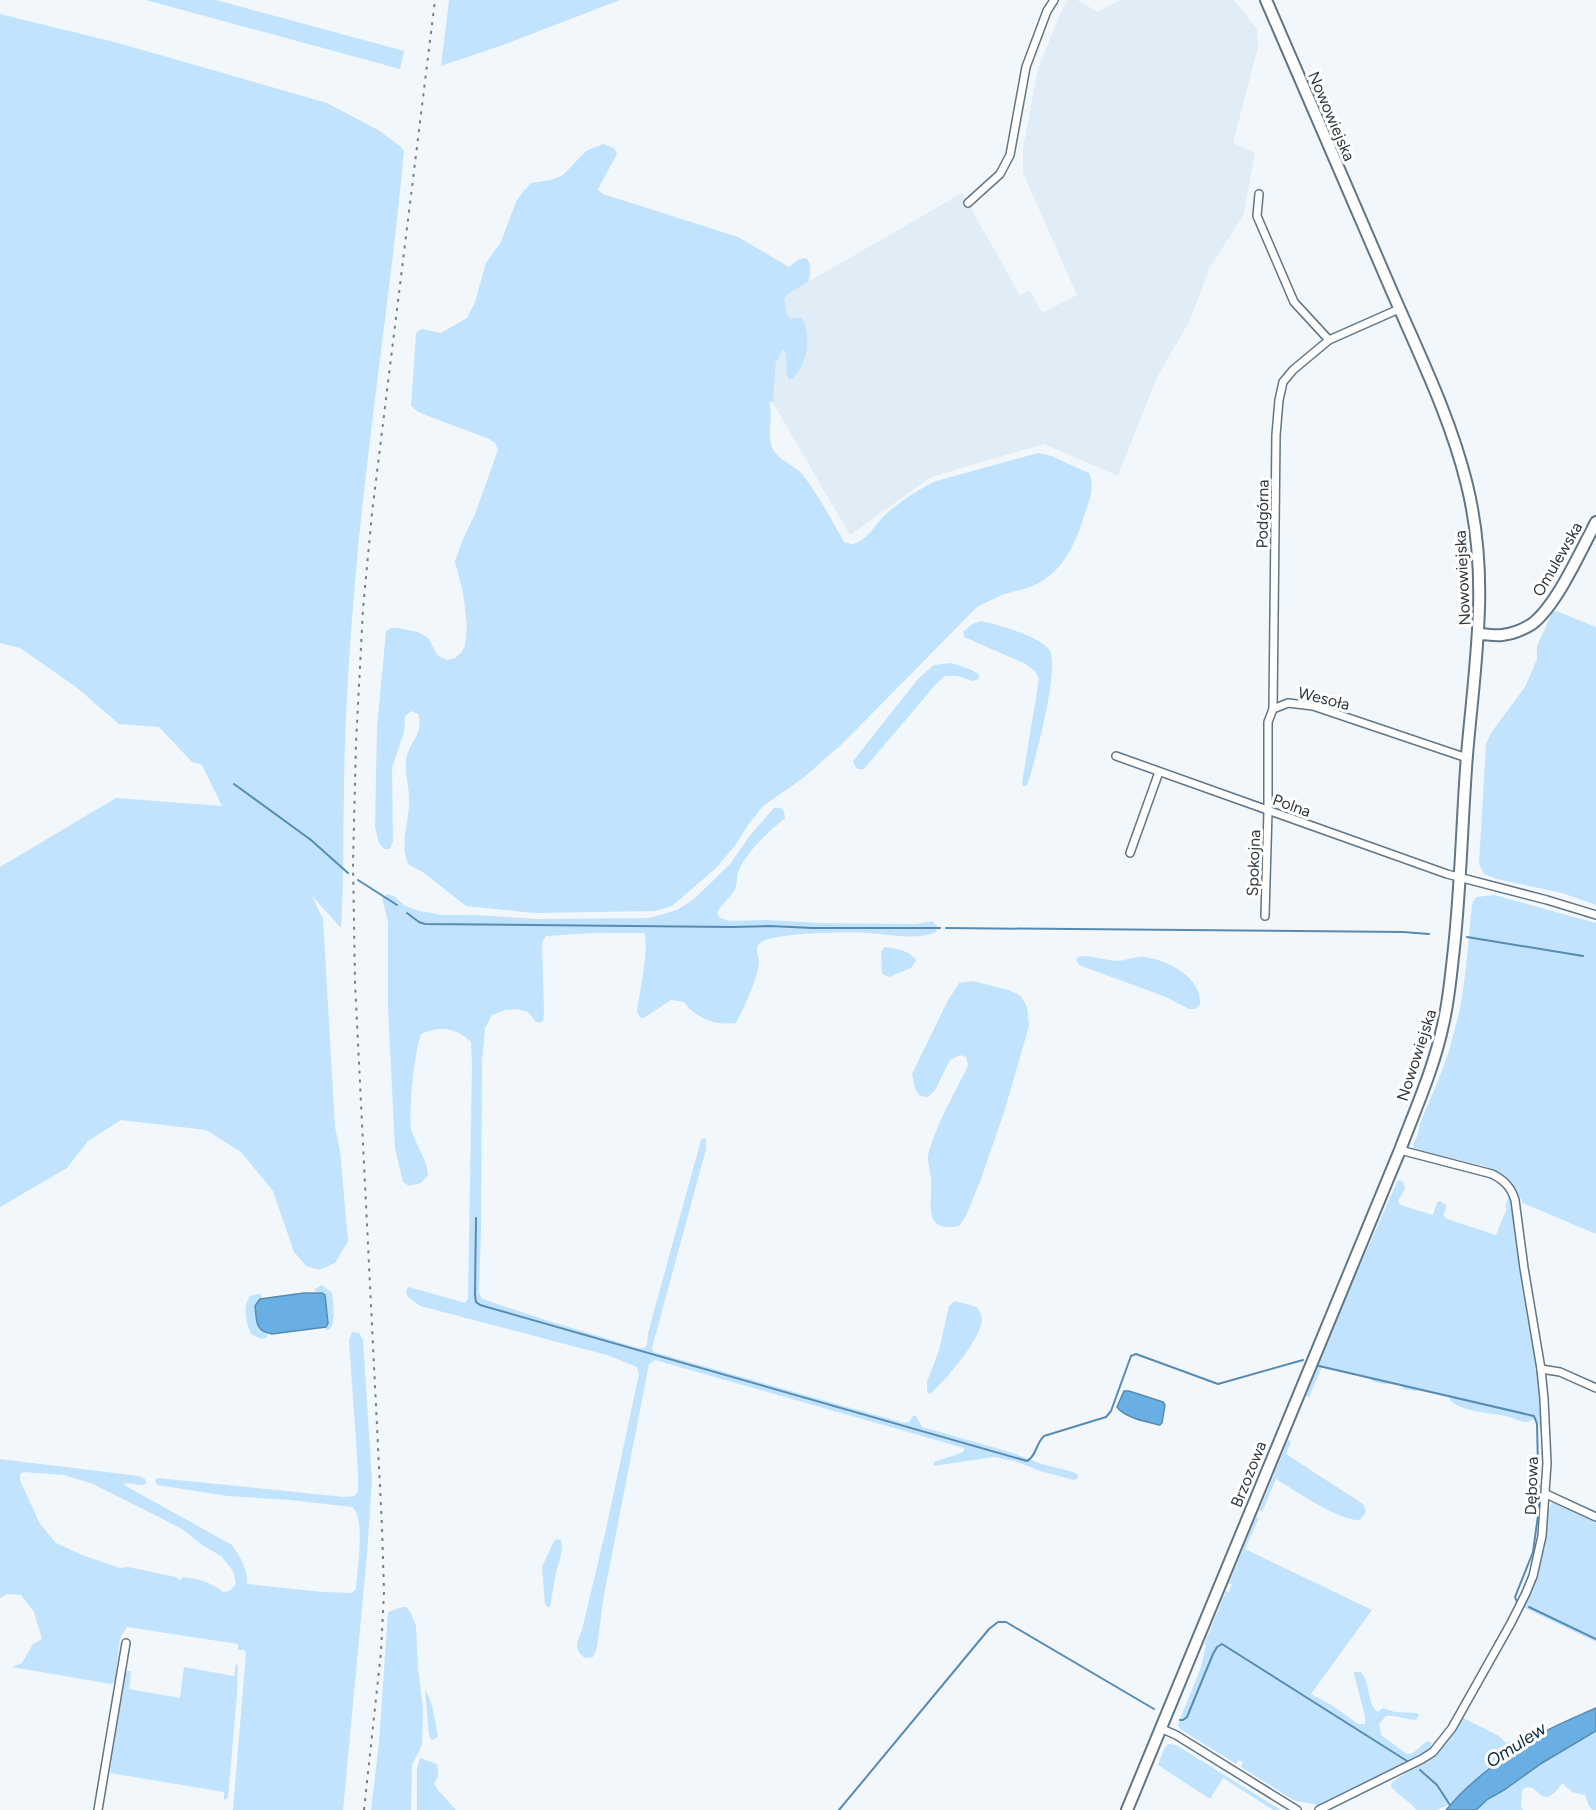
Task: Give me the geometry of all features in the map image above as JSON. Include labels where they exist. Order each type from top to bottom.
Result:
[{"type":"main road","name":"Nowowiejska","points":[[1266,0],[1446,420],[1467,484],[1478,549],[1479,634],[1449,1000],[1433,1062],[1400,1150]]},
{"type":"main road","name":"Omulewska","points":[[1479,634],[1501,636],[1533,623],[1552,602],[1596,522]]},
{"type":"main road","name":"Brzozowa","points":[[1126,1810],[1400,1150]]},
{"type":"street","points":[[968,203],[1000,174],[1010,155],[1026,67],[1047,11],[1054,0]]},
{"type":"street","points":[[1259,194],[1257,216],[1294,302],[1329,340]]},
{"type":"street","name":"Podgórna","points":[[1273,709],[1276,435],[1283,382],[1293,370],[1329,340],[1399,309]]},
{"type":"street","name":"Wesoła","points":[[1268,811],[1268,722],[1273,709],[1288,703],[1313,706],[1467,759]]},
{"type":"street","name":"Polna","points":[[1116,756],[1460,877],[1596,915]]},
{"type":"street","points":[[1130,853],[1159,772]]},
{"type":"street","name":"Spokojna","points":[[1265,916],[1268,811]]},
{"type":"street","name":"Dębowa","points":[[1319,1810],[1426,1756],[1452,1728],[1526,1593],[1538,1557],[1542,1536],[1546,1494],[1546,1434],[1541,1369],[1512,1189],[1500,1178],[1485,1172],[1400,1150]]},
{"type":"street","points":[[1541,1369],[1560,1372],[1596,1388]]},
{"type":"street","points":[[1546,1494],[1596,1516]]},
{"type":"street","points":[[98,1810],[126,1643]]},
{"type":"street","points":[[1160,1728],[1186,1741],[1297,1810]]},
{"type":"shaded area","points":[[146,0],[216,0],[404,51],[400,69]]},
{"type":"shaded area","points":[[449,0],[620,0],[441,66]]},
{"type":"shaded area","points":[[1068,0],[1077,0],[1098,12],[1120,0],[1234,0],[1257,29],[1258,47],[1233,143],[1255,153],[1243,216],[1210,267],[1189,322],[1157,377],[1118,476],[1044,444],[931,477],[850,535],[773,403],[782,297],[962,193],[1020,295],[1030,290],[1042,313],[1077,295],[1023,173],[1023,148],[1038,69],[1059,16]]},
{"type":"shaded area","points":[[0,14],[118,43],[327,103],[378,130],[404,151],[353,600],[346,726],[341,928],[312,896],[323,919],[335,1127],[340,1151],[348,1241],[335,1263],[319,1270],[306,1266],[294,1252],[273,1191],[241,1152],[206,1130],[121,1120],[88,1141],[67,1168],[0,1207],[0,867],[116,798],[222,806],[202,765],[192,762],[159,727],[119,724],[76,687],[20,648],[0,643]]},
{"type":"shaded area","points":[[603,144],[614,148],[617,154],[599,187],[598,190],[603,194],[738,237],[789,267],[799,259],[806,258],[810,264],[808,282],[784,298],[787,315],[791,318],[801,318],[805,324],[807,342],[804,361],[795,376],[789,380],[784,349],[776,361],[773,403],[769,401],[770,442],[778,456],[803,475],[820,499],[844,542],[853,544],[862,540],[892,509],[936,481],[1038,453],[1051,456],[1089,473],[1092,484],[1091,493],[1075,541],[1053,573],[1035,585],[1002,595],[977,607],[842,744],[803,778],[763,806],[715,869],[672,906],[655,911],[535,913],[466,906],[424,873],[408,864],[405,848],[409,799],[406,762],[409,749],[418,733],[420,721],[418,714],[411,711],[405,716],[404,732],[392,768],[393,841],[390,849],[384,849],[379,843],[375,827],[377,728],[386,631],[398,628],[418,632],[428,638],[438,656],[447,660],[461,653],[465,646],[467,626],[463,592],[455,562],[498,450],[495,443],[489,439],[418,412],[411,406],[416,333],[421,329],[441,333],[467,318],[475,302],[486,263],[501,242],[516,202],[523,192],[531,183],[551,180],[563,175],[586,151]]},
{"type":"shaded area","points":[[1556,611],[1596,627],[1596,905],[1562,893],[1497,879],[1484,874],[1479,864],[1486,744],[1491,733],[1525,687],[1537,659],[1537,646],[1552,613]]},
{"type":"shaded area","points":[[980,621],[1029,636],[1050,651],[1052,662],[1049,697],[1027,786],[1023,786],[1022,783],[1039,679],[1035,671],[1024,663],[964,637],[963,632]]},
{"type":"shaded area","points":[[951,663],[972,670],[979,675],[979,679],[973,681],[957,676],[945,676],[864,769],[856,768],[853,761],[918,679],[934,665]]},
{"type":"shaded area","points":[[774,808],[781,808],[785,818],[746,857],[738,872],[734,891],[717,913],[720,918],[730,921],[768,920],[820,923],[916,924],[932,921],[937,926],[936,932],[911,937],[858,933],[809,934],[764,941],[757,947],[759,963],[750,994],[736,1023],[728,1024],[707,1020],[684,1002],[671,1000],[641,1018],[637,1012],[646,948],[644,933],[546,936],[542,942],[543,1021],[536,1022],[528,1012],[518,1009],[505,1010],[492,1015],[485,1028],[482,1061],[479,1293],[482,1299],[644,1348],[647,1345],[648,1333],[701,1140],[704,1138],[706,1149],[652,1348],[654,1352],[904,1423],[916,1416],[922,1427],[1073,1472],[1078,1475],[1078,1478],[1074,1480],[1040,1471],[1015,1461],[993,1457],[934,1466],[934,1462],[961,1453],[964,1448],[655,1360],[649,1364],[603,1600],[597,1648],[593,1657],[585,1658],[577,1648],[578,1642],[606,1529],[639,1374],[637,1367],[607,1355],[420,1306],[407,1296],[406,1290],[409,1287],[465,1303],[468,1299],[471,1042],[459,1033],[447,1029],[421,1034],[416,1054],[410,1112],[412,1132],[426,1164],[428,1175],[421,1183],[409,1186],[403,1182],[395,1149],[388,1007],[388,922],[382,898],[387,894],[394,896],[405,906],[442,915],[537,919],[649,918],[677,910],[694,899],[730,864],[748,838]]},
{"type":"shaded area","points":[[1494,895],[1596,923],[1596,1234],[1523,1203],[1510,1180],[1501,1173],[1484,1166],[1414,1149],[1413,1145],[1420,1123],[1449,1051],[1460,1009],[1472,904],[1476,897]]},
{"type":"shaded area","points":[[885,947],[906,952],[916,960],[911,968],[889,977],[882,974],[881,952]]},
{"type":"shaded area","points":[[1080,956],[1117,961],[1145,957],[1164,962],[1182,972],[1196,986],[1200,1005],[1195,1009],[1189,1009],[1166,997],[1079,965],[1076,959]]},
{"type":"shaded area","points":[[972,981],[1009,990],[1021,996],[1027,1007],[1029,1026],[1005,1109],[966,1216],[959,1226],[947,1227],[939,1225],[932,1214],[928,1154],[942,1118],[968,1066],[966,1057],[960,1055],[950,1060],[935,1090],[928,1097],[920,1096],[915,1089],[912,1074],[947,1002],[959,983]]},
{"type":"shaded area","points":[[1399,1180],[1404,1183],[1405,1189],[1398,1201],[1401,1205],[1433,1215],[1437,1202],[1440,1201],[1446,1205],[1443,1215],[1447,1219],[1496,1235],[1507,1208],[1505,1207],[1510,1193],[1533,1342],[1542,1428],[1539,1428],[1539,1424],[1533,1419],[1524,1422],[1469,1410],[1450,1400],[1450,1396],[1420,1389],[1416,1391],[1403,1389],[1401,1385],[1379,1383],[1368,1378],[1322,1367],[1309,1397],[1306,1396],[1333,1326]]},
{"type":"shaded area","points":[[322,1285],[332,1293],[334,1309],[332,1325],[326,1331],[322,1293],[315,1291]]},
{"type":"shaded area","points":[[258,1294],[262,1298],[256,1307],[258,1327],[268,1335],[261,1339],[251,1334],[246,1315],[246,1305],[250,1296]]},
{"type":"shaded area","points":[[955,1301],[977,1307],[982,1318],[980,1328],[961,1359],[930,1394],[927,1392],[927,1382],[939,1350],[949,1306]]},
{"type":"shaded area","points":[[352,1332],[359,1333],[363,1340],[372,1480],[343,1810],[233,1810],[246,1653],[244,1650],[238,1650],[238,1644],[127,1627],[120,1638],[115,1682],[111,1684],[12,1667],[22,1663],[33,1644],[42,1639],[34,1612],[21,1595],[7,1594],[0,1598],[0,1459],[139,1476],[145,1479],[146,1484],[126,1483],[124,1485],[232,1545],[245,1568],[247,1584],[352,1593],[356,1589],[360,1533],[359,1522],[352,1507],[228,1496],[157,1485],[155,1480],[158,1478],[344,1497],[354,1496],[358,1492],[358,1471],[349,1340]],"holes":[[[24,1472],[64,1475],[93,1484],[182,1529],[221,1556],[233,1571],[236,1584],[230,1591],[223,1592],[200,1580],[183,1577],[180,1581],[176,1577],[128,1567],[120,1568],[56,1543],[40,1524],[20,1480],[20,1474]]]},
{"type":"shaded area","points":[[1288,1440],[1291,1441],[1286,1454],[1363,1504],[1366,1512],[1360,1520],[1330,1511],[1276,1479],[1262,1512],[1259,1511]]},
{"type":"shaded area","points":[[1556,1502],[1596,1520],[1596,1642],[1523,1607],[1541,1559],[1549,1508],[1552,1503]]},
{"type":"shaded area","points":[[1256,1517],[1259,1518],[1245,1549],[1372,1610],[1311,1694],[1358,1724],[1365,1724],[1354,1674],[1354,1672],[1361,1672],[1372,1704],[1378,1712],[1383,1708],[1419,1715],[1416,1720],[1386,1716],[1379,1724],[1381,1735],[1407,1754],[1413,1753],[1427,1741],[1431,1742],[1431,1749],[1418,1758],[1319,1805],[1290,1798],[1241,1767],[1243,1762],[1238,1760],[1236,1764],[1180,1729],[1178,1724],[1201,1667],[1206,1645],[1204,1645],[1226,1591],[1229,1592],[1232,1584],[1229,1583]]},
{"type":"shaded area","points":[[561,1540],[562,1545],[561,1554],[550,1607],[548,1607],[545,1604],[542,1567],[554,1541]]},
{"type":"shaded area","points":[[406,1607],[411,1613],[416,1626],[423,1709],[422,1745],[412,1765],[411,1810],[371,1810],[379,1743],[388,1612]]},
{"type":"shaded area","points":[[236,1663],[238,1667],[237,1694],[228,1798],[224,1800],[224,1792],[110,1773],[123,1674],[126,1671],[131,1671],[129,1689],[180,1698],[184,1667],[234,1676]]},
{"type":"shaded area","points":[[425,1690],[432,1706],[438,1736],[431,1740],[429,1735]]},
{"type":"shaded area","points":[[1463,1718],[1499,1736],[1506,1743],[1516,1740],[1519,1743],[1518,1749],[1446,1806],[1436,1810],[1416,1810],[1391,1786],[1392,1782],[1435,1754]]},
{"type":"shaded area","points":[[1596,1731],[1596,1810],[1592,1810],[1585,1795],[1572,1792],[1562,1783],[1553,1794],[1547,1797],[1533,1788],[1527,1787],[1522,1790],[1521,1807],[1523,1810],[1476,1810],[1562,1749]]},
{"type":"shaded area","points":[[1168,1744],[1176,1745],[1281,1810],[1273,1810],[1223,1778],[1210,1799],[1158,1765]]},
{"type":"shaded area","points":[[420,1758],[437,1764],[438,1774],[434,1783],[456,1810],[417,1810],[417,1769]]},
{"type":"water","points":[[304,1293],[325,1295],[328,1323],[326,1327],[272,1334],[259,1328],[255,1306],[260,1299]]},
{"type":"water","points":[[1124,1391],[1163,1402],[1165,1405],[1162,1423],[1160,1425],[1143,1421],[1121,1411],[1117,1407]]},
{"type":"water","points":[[1596,1708],[1596,1731],[1542,1763],[1488,1799],[1476,1810],[1446,1810],[1477,1779],[1513,1752],[1551,1728]]},
{"type":"waterway","points":[[234,784],[311,840],[348,873]]},
{"type":"waterway","points":[[358,880],[397,905]]},
{"type":"waterway","points":[[407,913],[425,924],[731,927]]},
{"type":"waterway","points":[[732,927],[940,928]]},
{"type":"waterway","points":[[946,928],[1429,934]]},
{"type":"waterway","points":[[1467,937],[1583,956]]},
{"type":"waterway","points":[[476,1218],[475,1295],[476,1302],[480,1305],[1027,1461],[1044,1436],[1106,1417],[1111,1411],[1131,1356],[1136,1354],[1218,1384],[1303,1360]]},
{"type":"waterway","points":[[1319,1366],[1534,1416],[1537,1424],[1539,1508],[1533,1552],[1515,1597],[1517,1602]]},
{"type":"waterway","points":[[1529,1607],[1596,1639]]},
{"type":"waterway","points":[[839,1810],[989,1629],[998,1622],[1006,1622],[1154,1709]]},
{"type":"waterway","points":[[1180,1720],[1187,1717],[1213,1654],[1222,1644],[1407,1761]]},
{"type":"waterway","points":[[1420,1770],[1437,1785],[1450,1805]]},
{"type":"railway","points":[[364,1810],[381,1652],[384,1592],[355,982],[353,863],[356,743],[363,609],[372,513],[435,0]]},
{"type":"water label","name":"Omulew","points":[[1516,1745]]}]
